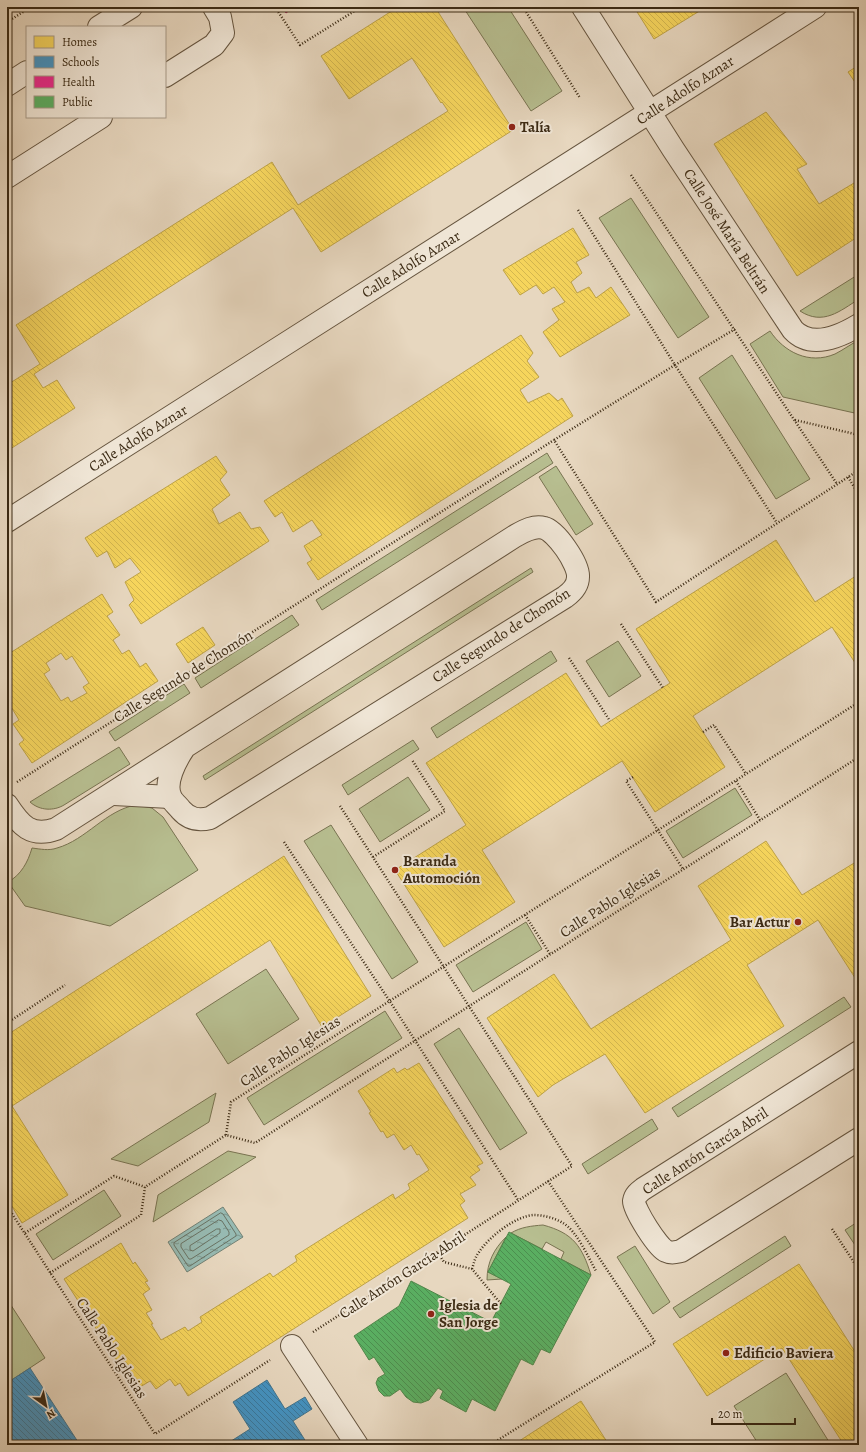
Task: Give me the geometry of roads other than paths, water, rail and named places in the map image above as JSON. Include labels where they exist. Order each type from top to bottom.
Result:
[{"type":"street","points":[[101,26],[131,7]]},
{"type":"street","points":[[166,75],[214,45],[223,33],[220,17],[214,7]]},
{"type":"street","name":"Calle José María Beltrán","points":[[583,7],[649,113],[786,320],[798,335],[805,339],[812,340]]},
{"type":"street","name":"Calle Adolfo Aznar","points":[[7,521],[815,7]]},
{"type":"street","points":[[7,85],[26,73]]},
{"type":"street","points":[[7,177],[99,118]]},
{"type":"street","points":[[812,340],[859,310]]},
{"type":"street","points":[[812,340],[831,338],[859,325]]},
{"type":"street","name":"Calle Segundo de Chomón","points":[[7,805],[15,817],[25,827],[37,832],[47,833],[56,830],[114,794],[184,748],[526,530],[536,527],[544,527],[552,531],[559,539],[577,568],[577,583],[565,597],[210,818],[201,820],[193,819],[185,814],[170,797],[169,785],[171,774],[174,764],[184,748]]},
{"type":"street","points":[[114,794],[170,797]]},
{"type":"street","name":"Calle Antón García Abril","points":[[859,1052],[643,1189],[635,1198],[635,1208],[658,1245],[664,1251],[673,1253],[681,1251],[859,1138]]},
{"type":"street","points":[[292,1346],[357,1445]]},
{"type":"water","points":[[223,1207],[243,1237],[187,1272],[168,1242]]},
{"type":"place","name":"Talía","points":[[512,127]]},
{"type":"place","name":"Baranda Automoción","points":[[395,870]]},
{"type":"place","name":"Bar Actur","points":[[798,922]]},
{"type":"place","name":"Iglesia de San Jorge","points":[[431,1314]]},
{"type":"place","name":"Edificio Baviera","points":[[726,1353]]}]
